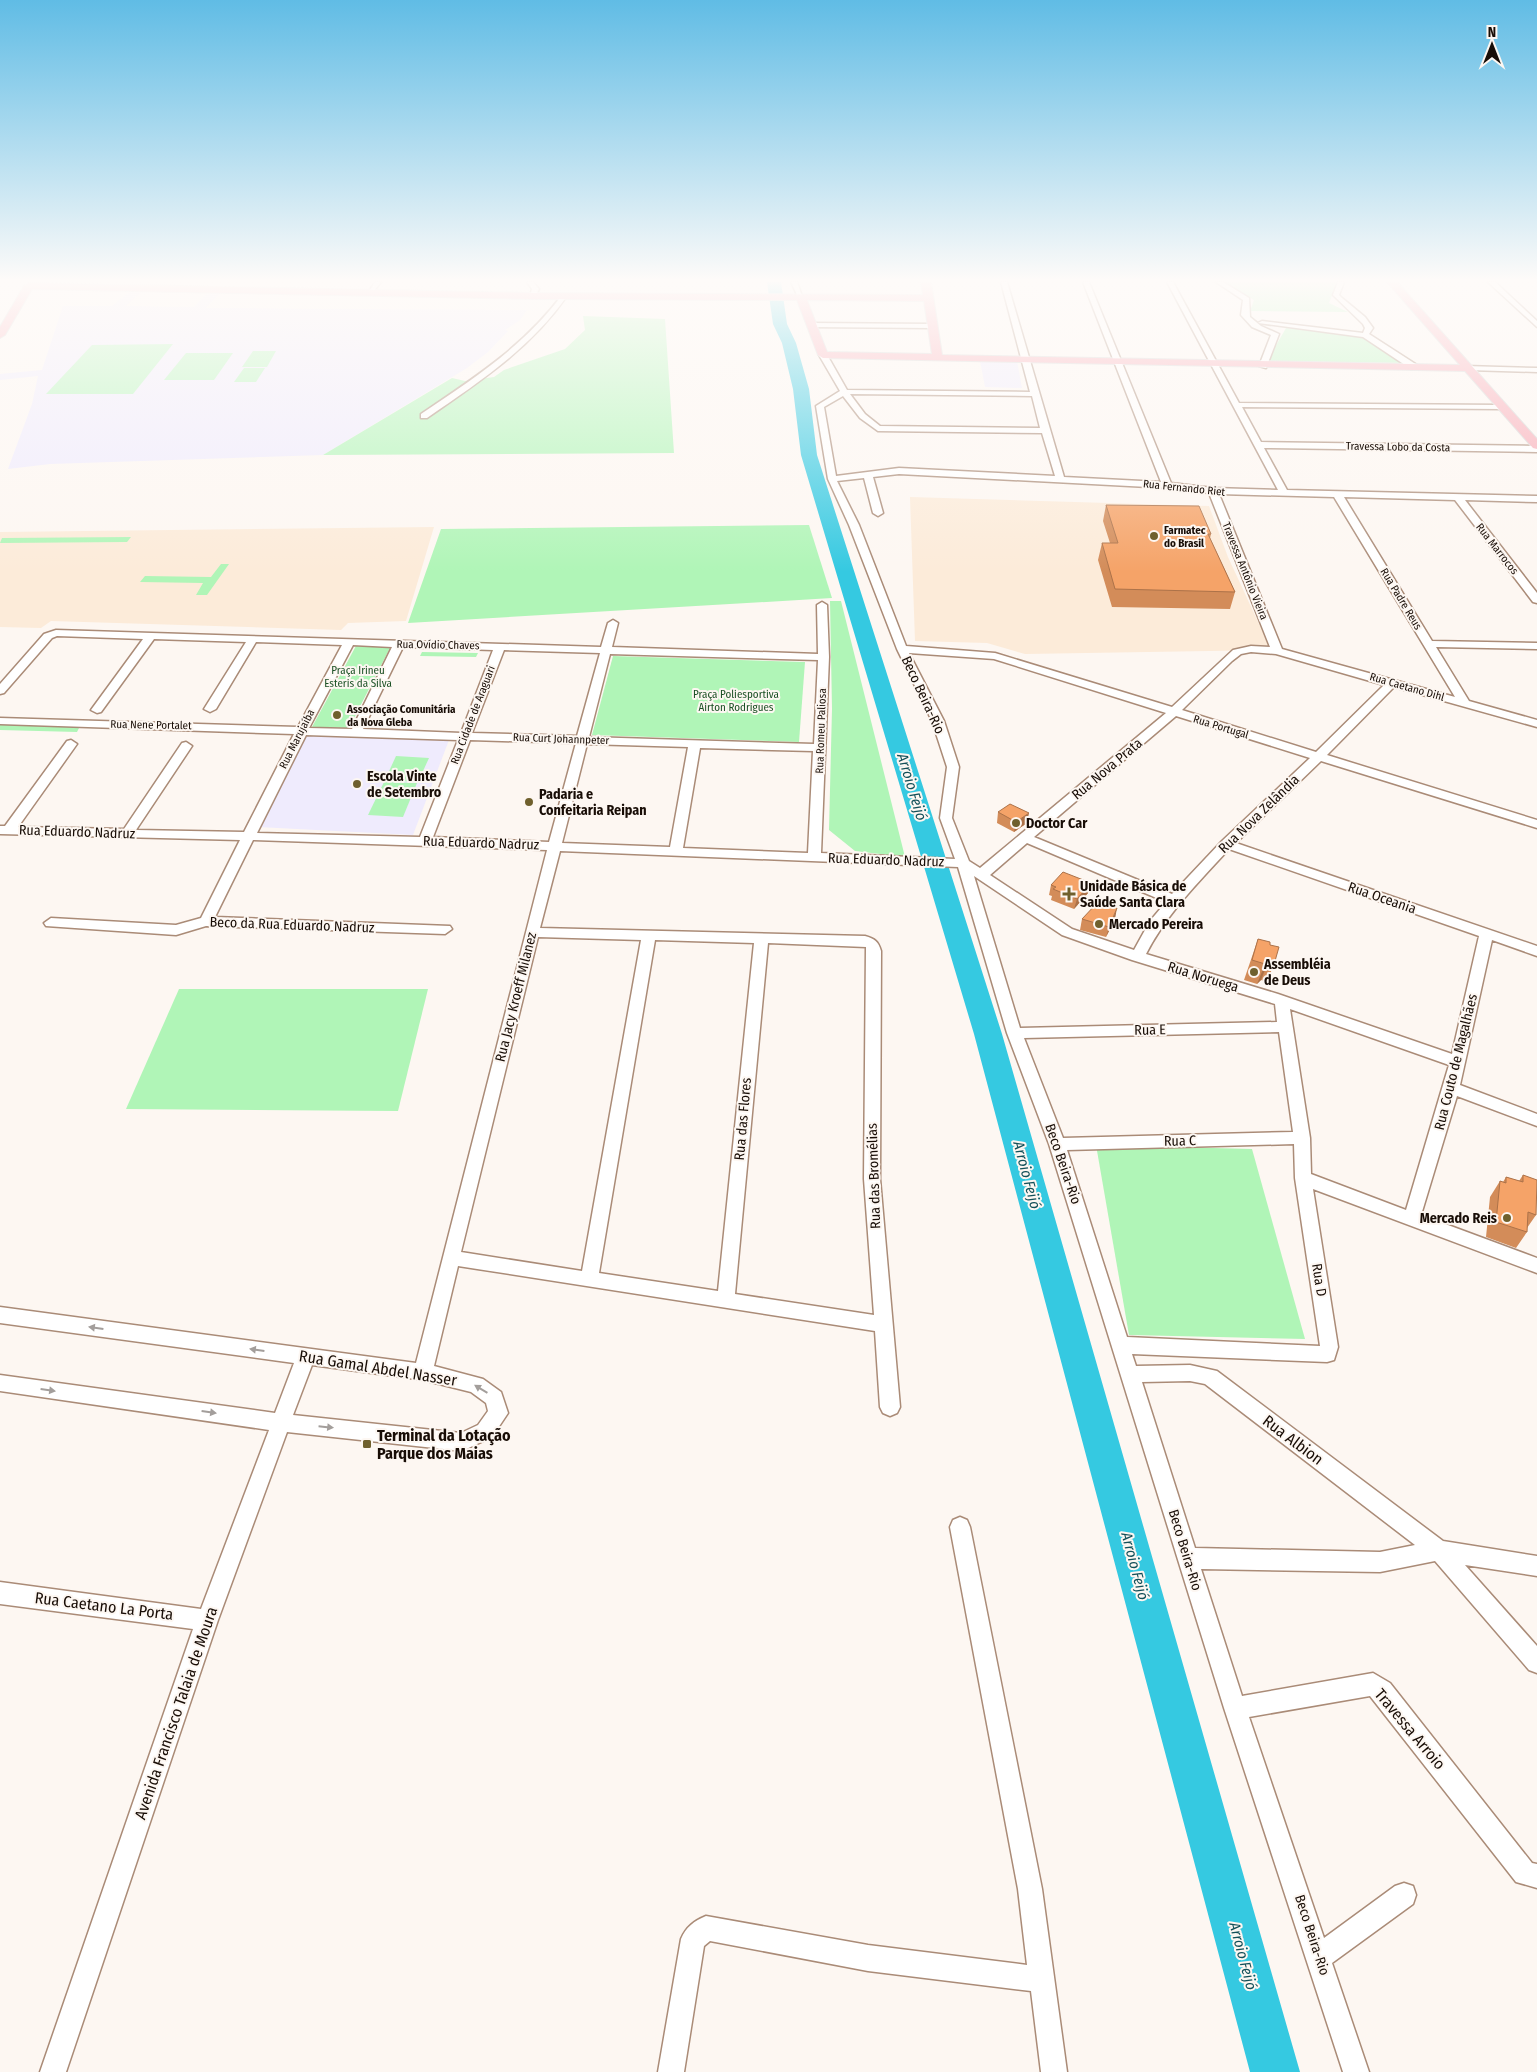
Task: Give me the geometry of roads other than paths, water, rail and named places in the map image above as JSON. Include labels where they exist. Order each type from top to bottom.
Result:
[{"type":"main road","points":[[1477,379],[1537,448]]},
{"type":"street","points":[[424,416],[477,379]]},
{"type":"street","points":[[837,379],[845,392],[871,424],[878,428],[1044,431]]},
{"type":"street","points":[[1032,379],[1044,431],[1060,479]]},
{"type":"street","points":[[1124,379],[1167,485]]},
{"type":"street","points":[[1223,379],[1285,494]]},
{"type":"street","points":[[845,392],[1036,394]]},
{"type":"street","name":"Beco Beira-Rio","points":[[845,392],[820,406],[832,479],[854,525],[902,649],[938,721],[953,767],[946,818],[957,863],[1014,1033],[1057,1144],[1235,1708],[1356,2072]]},
{"type":"street","points":[[1236,405],[1501,407]]},
{"type":"street","name":"Travessa Lobo da Costa","points":[[1258,445],[1537,448]]},
{"type":"street","name":"Rua Fernando Riet","points":[[832,479],[900,471],[1167,485],[1213,492],[1537,498]]},
{"type":"street","points":[[868,476],[878,513]]},
{"type":"street","name":"Travessa Antônio Vieira","points":[[1213,492],[1277,651]]},
{"type":"street","name":"Rua Padre Reus","points":[[1338,495],[1464,703]]},
{"type":"street","name":"Rua Marrocos","points":[[1458,497],[1537,600]]},
{"type":"street","name":"Rua Romeu Paliosa","points":[[814,857],[821,748],[824,657],[822,605]]},
{"type":"street","name":"Rua Jacy Kroeff Milanez","points":[[423,1372],[532,932],[613,623]]},
{"type":"street","name":"Rua Ovídio Chaves","points":[[0,690],[52,634],[607,649],[824,657]]},
{"type":"street","points":[[97,710],[151,636]]},
{"type":"street","points":[[210,708],[253,639]]},
{"type":"street","name":"Rua Marujaíba","points":[[206,921],[302,730],[349,642]]},
{"type":"street","points":[[356,732],[399,644]]},
{"type":"street","points":[[1428,644],[1537,646]]},
{"type":"street","name":"Rua Cidade de Araguari","points":[[425,841],[500,646]]},
{"type":"street","name":"Rua Portugal","points":[[902,649],[995,656],[1537,824]]},
{"type":"street","name":"Rua Caetano Dihl","points":[[1228,659],[1237,652],[1250,649],[1277,651],[1393,682],[1537,724]]},
{"type":"street","name":"Rua Nova Prata","points":[[982,874],[1174,712],[1228,659]]},
{"type":"street","name":"Rua Nova Zelândia","points":[[1137,957],[1155,924],[1174,900],[1227,844],[1393,682]]},
{"type":"street","name":"Rua Nene Portalet","points":[[0,721],[302,730]]},
{"type":"street","name":"Rua Curt Johannpeter","points":[[302,730],[821,748]]},
{"type":"street","points":[[676,851],[695,743]]},
{"type":"street","points":[[4,830],[72,744]]},
{"type":"street","points":[[127,834],[186,746]]},
{"type":"street","name":"Rua Eduardo Nadruz","points":[[4,830],[425,841],[957,863]]},
{"type":"street","points":[[1026,838],[1174,900]]},
{"type":"street","name":"Rua Oceania","points":[[1227,844],[1537,951]]},
{"type":"street","name":"Rua Noruega","points":[[957,863],[982,874],[1067,932],[1137,957],[1282,1002],[1458,1062]]},
{"type":"street","name":"Beco da Rua Eduardo Nadruz","points":[[50,923],[176,930],[206,921],[445,929]]},
{"type":"street","points":[[532,932],[761,938]]},
{"type":"street","points":[[589,1279],[649,934]]},
{"type":"street","name":"Rua Couto de Magalhães","points":[[1412,1218],[1452,1088],[1486,934]]},
{"type":"street","name":"Rua das Bromélias","points":[[761,938],[865,941],[872,944],[874,950],[872,1179],[890,1407]]},
{"type":"street","name":"Rua das Flores","points":[[726,1300],[761,938]]},
{"type":"street","name":"Rua D","points":[[1121,1345],[1327,1354],[1329,1347],[1303,1178],[1302,1138],[1282,1002]]},
{"type":"street","name":"Rua E","points":[[1014,1033],[1286,1027]]},
{"type":"street","points":[[1452,1088],[1537,1120]]},
{"type":"street","name":"Rua C","points":[[1057,1144],[1302,1138]]},
{"type":"street","points":[[1303,1178],[1537,1266]]},
{"type":"street","points":[[451,1258],[882,1324]]},
{"type":"street","name":"Rua Gamal Abdel Nasser","points":[[0,1315],[423,1372],[476,1385],[494,1398],[498,1413],[485,1431],[462,1442],[282,1423],[0,1383]]},
{"type":"street","name":"Avenida Francisco Talaia de Moura","points":[[53,2072],[207,1620],[306,1356]]},
{"type":"street","name":"Rua Albion","points":[[1131,1374],[1190,1373],[1210,1378],[1438,1550],[1537,1662]]},
{"type":"street","points":[[960,1527],[1030,1889],[1054,2072]]},
{"type":"street","points":[[1187,1558],[1380,1562],[1438,1550],[1537,1566]]},
{"type":"street","name":"Rua Caetano La Porta","points":[[0,1593],[207,1620]]},
{"type":"street","name":"Travessa Arroio","points":[[1235,1708],[1373,1684],[1382,1691],[1525,1873],[1537,1876]]},
{"type":"street","points":[[1319,1957],[1404,1895]]},
{"type":"street","points":[[671,2072],[692,1939],[706,1928],[868,1958],[1043,1980]]},
{"type":"waterway","name":"Arroio Feijó","points":[[798,379],[809,455],[988,1034],[1275,2072]]},
{"type":"place","name":"Farmatec do Brasil","points":[[1154,536]]},
{"type":"place","name":"Associação Comunitária da Nova Gleba","points":[[337,715]]},
{"type":"place","name":"Escola Vinte de Setembro","points":[[357,784]]},
{"type":"place","name":"Padaria e Confeitaria Reipan","points":[[529,802]]},
{"type":"place","name":"Doctor Car","points":[[1016,823]]},
{"type":"place","name":"Unidade Básica de Saúde Santa Clara","points":[[1069,894]]},
{"type":"place","name":"Mercado Pereira","points":[[1099,924]]},
{"type":"place","name":"Assembléia de Deus","points":[[1254,972]]},
{"type":"place","name":"Mercado Reis","points":[[1507,1218]]},
{"type":"place","name":"Terminal da Lotação Parque dos Maias","points":[[367,1444]]},
{"type":"park label","name":"Praça Irineu Esteris da Silva","points":[[358,676]]},
{"type":"park label","name":"Praça Poliesportiva Airton Rodrigues","points":[[736,700]]}]
